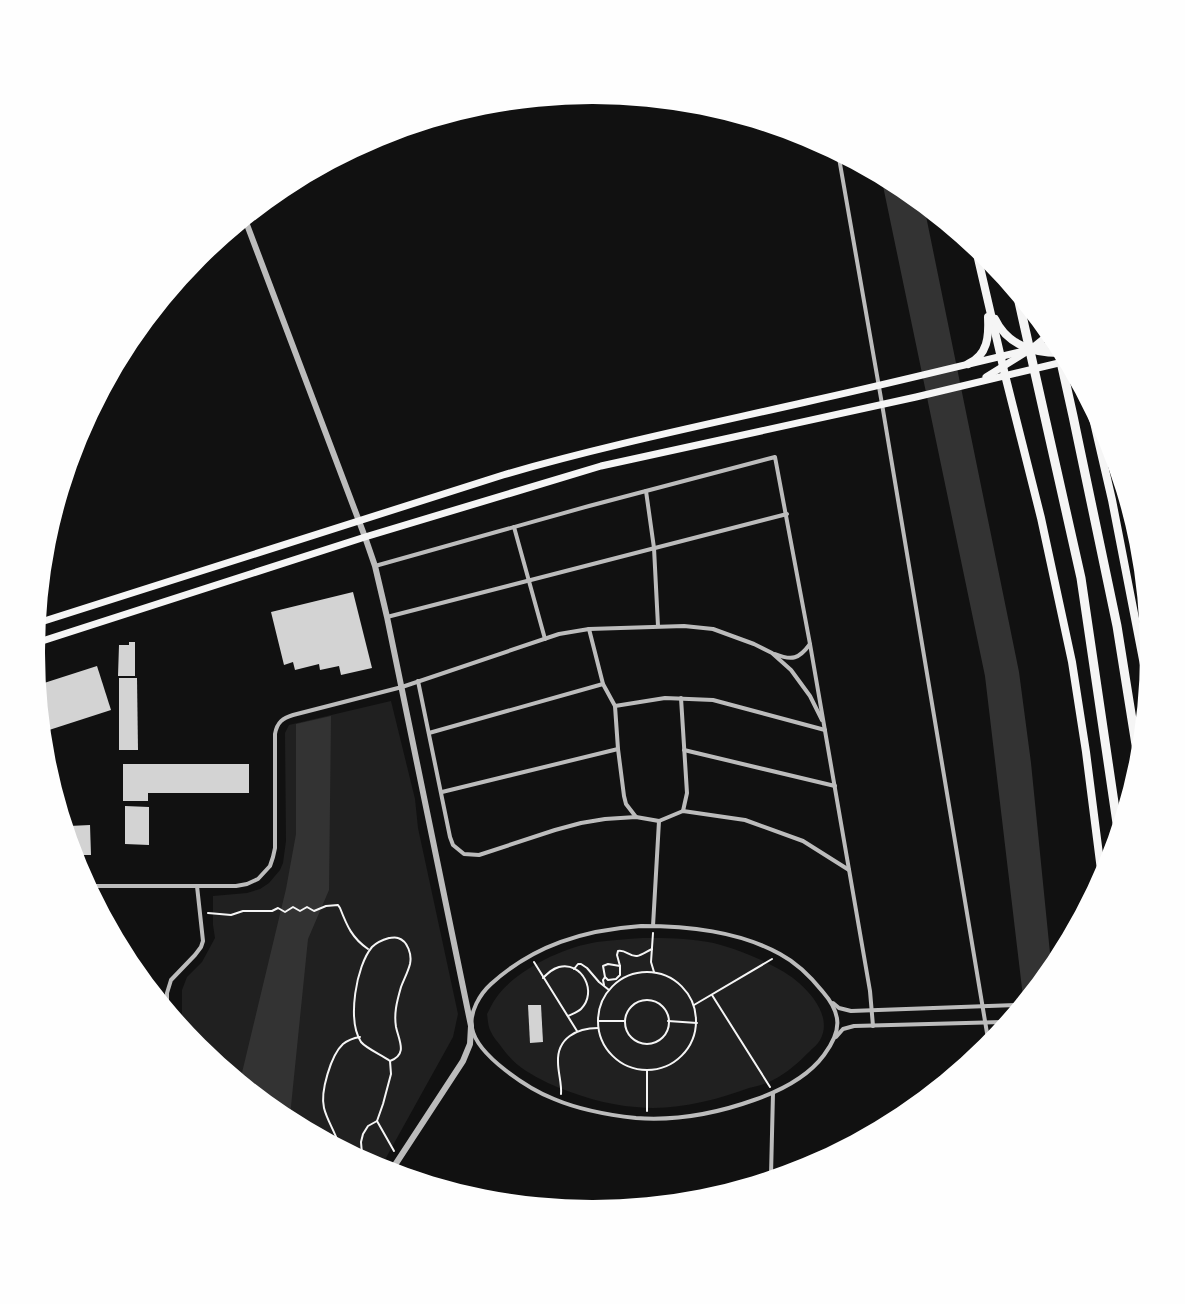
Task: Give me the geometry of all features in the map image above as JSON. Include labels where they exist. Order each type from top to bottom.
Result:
[{"type":"highway","points":[[1021,312],[1080,578],[1116,813]]},
{"type":"highway","points":[[1063,372],[1117,626],[1134,731]]},
{"type":"main road","points":[[979,264],[1004,371],[1041,518],[1072,662],[1100,856]]},
{"type":"main road","points":[[968,364],[979,358],[985,345],[988,331],[988,302]]},
{"type":"main road","points":[[988,302],[996,320],[1003,332],[1008,337],[1019,345],[1050,352]]},
{"type":"main road","points":[[1004,371],[1042,340]]},
{"type":"main road","points":[[46,620],[359,520],[554,460],[1046,346]]},
{"type":"main road","points":[[45,640],[365,537],[601,466],[972,384],[1004,371],[1057,363]]},
{"type":"main road","points":[[1099,446],[1112,500],[1140,643]]},
{"type":"street","points":[[840,164],[879,385],[987,1031]]},
{"type":"street","points":[[248,227],[375,566],[402,687],[471,1026],[477,1040],[499,1065],[523,1083],[540,1093],[559,1101],[592,1111],[648,1118],[678,1118],[708,1114],[774,1093],[793,1082],[812,1068],[826,1053],[834,1038],[838,1026],[839,1020],[830,1000]]},
{"type":"street","points":[[375,566],[775,457],[787,514],[835,786],[870,990],[873,1026]]},
{"type":"street","points":[[646,491],[654,548],[658,626]]},
{"type":"street","points":[[387,617],[787,514]]},
{"type":"street","points":[[514,527],[530,580],[545,639]]},
{"type":"street","points":[[98,886],[236,886],[247,884],[258,879],[270,866],[275,848],[276,727],[280,721],[293,715],[402,687],[559,634],[589,629],[684,626],[713,630],[754,644],[784,658],[793,658],[798,656],[810,644]]},
{"type":"street","points":[[589,629],[602,684],[615,706],[618,749],[624,796],[626,804],[636,817]]},
{"type":"street","points":[[772,653],[791,670],[810,696],[824,724]]},
{"type":"street","points":[[418,681],[442,792],[450,837],[453,845],[464,854],[479,855],[581,823],[605,819],[636,817],[659,821],[683,811],[745,820],[803,841],[849,870]]},
{"type":"street","points":[[429,733],[602,684]]},
{"type":"street","points":[[615,706],[665,698],[713,700],[825,730]]},
{"type":"street","points":[[681,698],[687,793],[683,811]]},
{"type":"street","points":[[442,792],[618,749]]},
{"type":"street","points":[[684,750],[835,786]]},
{"type":"street","points":[[653,926],[659,821]]},
{"type":"street","points":[[167,996],[171,980],[196,955],[203,941],[197,886]]},
{"type":"street","points":[[398,1163],[463,1061],[470,1044],[471,1026],[476,1003],[481,995],[495,980],[530,956],[557,943],[589,933],[627,927],[653,926],[692,928],[720,933],[747,941],[780,954],[807,974],[830,1000],[839,1008],[844,1010],[852,1011],[1010,1005]]},
{"type":"street","points":[[834,1038],[849,1027],[996,1022]]},
{"type":"street","points":[[771,1169],[774,1093]]},
{"type":"path","points":[[201,912],[231,915],[243,911],[267,912],[278,908],[286,912],[293,907],[300,911],[307,907],[314,911],[326,906],[338,905],[353,936],[359,943],[368,949]]},
{"type":"path","points":[[653,926],[651,962],[654,972]]},
{"type":"path","points":[[397,938],[407,945],[410,953],[410,963],[401,987],[396,1012],[396,1026],[402,1045],[400,1052],[395,1059],[390,1061],[362,1042],[355,1021],[354,1009],[356,986],[362,964],[373,946],[380,941],[397,938]]},
{"type":"path","points":[[605,977],[608,980],[616,979],[620,975],[620,966],[617,955],[618,951],[623,950],[637,956],[652,949]]},
{"type":"path","points":[[694,1005],[780,954]]},
{"type":"path","points":[[530,956],[577,1031]]},
{"type":"path","points":[[574,969],[578,964],[582,964],[609,990]]},
{"type":"path","points":[[604,985],[603,980],[605,977],[603,966],[611,964],[620,966]]},
{"type":"path","points":[[543,978],[557,968],[567,967],[581,973],[586,979],[588,986],[588,996],[586,1001],[581,1010],[568,1016]]},
{"type":"path","points":[[640,972],[654,972],[678,982],[687,991],[694,1005],[697,1023],[693,1039],[683,1055],[668,1066],[656,1070],[631,1068],[614,1058],[603,1042],[598,1028],[601,1004],[609,990],[616,982],[640,972]]},
{"type":"path","points":[[712,994],[774,1093]]},
{"type":"path","points":[[648,1000],[656,1002],[662,1006],[666,1012],[668,1021],[667,1030],[662,1037],[655,1042],[646,1043],[637,1041],[630,1036],[625,1022],[626,1014],[631,1006],[638,1002],[648,1000]]},
{"type":"path","points":[[598,1021],[625,1022]]},
{"type":"path","points":[[668,1021],[697,1023]]},
{"type":"path","points":[[559,1101],[561,1092],[558,1058],[565,1040],[577,1031],[598,1028]]},
{"type":"path","points":[[335,1135],[327,1118],[322,1099],[326,1079],[337,1051],[343,1043],[360,1037]]},
{"type":"path","points":[[362,1148],[363,1134],[368,1126],[377,1120],[380,1114],[391,1074],[390,1061]]},
{"type":"path","points":[[647,1070],[648,1118]]},
{"type":"path","points":[[377,1120],[400,1160]]},
{"type":"shaded area","points":[[884,189],[927,218],[1019,672],[1031,763],[1050,953],[1022,991],[985,676]]},
{"type":"shaded area","points":[[391,701],[415,799],[418,828],[458,1014],[453,1037],[385,1159],[350,1143],[288,1107],[232,1064],[205,1039],[182,1014],[182,990],[187,977],[202,962],[215,938],[213,925],[213,896],[247,893],[260,889],[269,883],[280,870],[283,863],[286,841],[285,733],[289,725]]},
{"type":"shaded area","points":[[331,716],[329,890],[308,939],[291,1109],[242,1072],[286,889],[296,834],[296,724]]},
{"type":"shaded area","points":[[643,938],[684,939],[718,944],[743,952],[781,970],[805,988],[820,1008],[824,1024],[820,1040],[793,1067],[767,1083],[693,1104],[665,1108],[650,1108],[602,1102],[569,1092],[548,1083],[527,1071],[510,1058],[493,1036],[489,1028],[487,1014],[492,1004],[504,988],[528,969],[541,961],[584,945],[603,941]]},
{"type":"building","points":[[353,592],[372,668],[341,675],[339,666],[320,670],[319,664],[295,670],[293,662],[284,665],[271,612]]},
{"type":"building","points":[[129,642],[135,642],[135,676],[118,676],[119,645],[129,645]]},
{"type":"building","points":[[97,666],[111,710],[51,729],[46,682]]},
{"type":"building","points":[[119,678],[137,678],[138,750],[119,750]]},
{"type":"building","points":[[123,764],[249,764],[249,793],[148,793],[148,801],[123,801]]},
{"type":"building","points":[[125,806],[149,807],[149,845],[125,844]]},
{"type":"building","points":[[90,825],[91,855],[84,855],[73,826]]},
{"type":"building","points":[[528,1005],[541,1005],[543,1042],[530,1043]]}]
